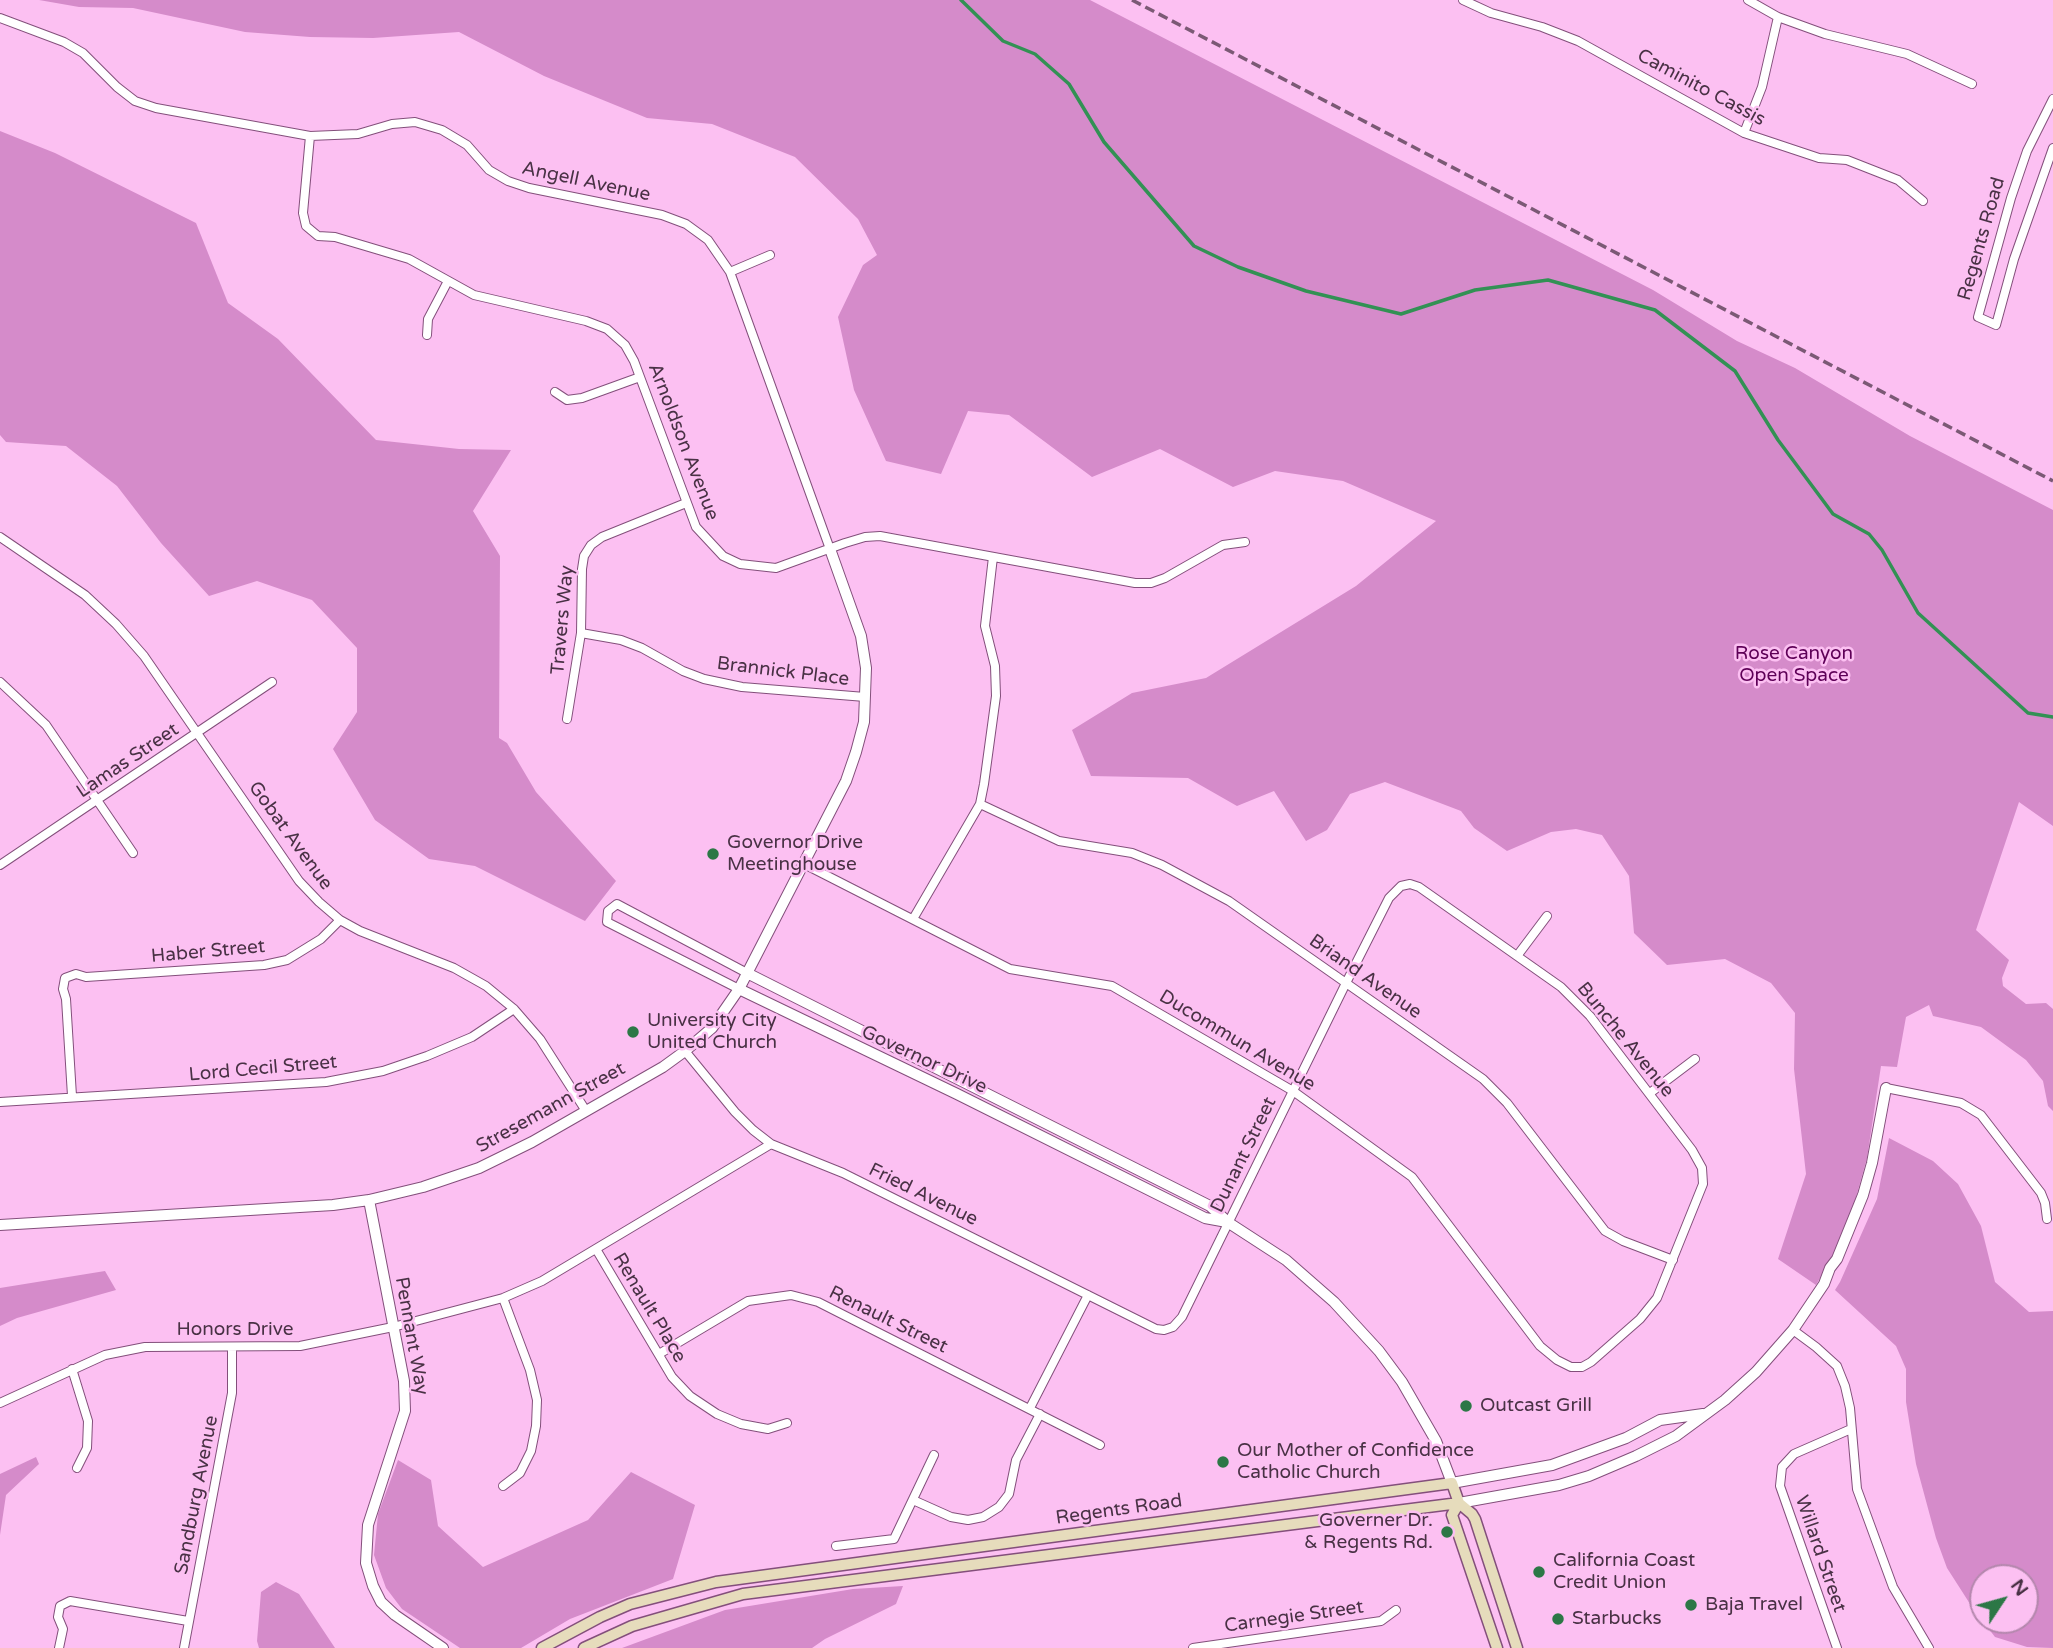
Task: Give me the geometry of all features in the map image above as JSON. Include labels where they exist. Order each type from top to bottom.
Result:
[{"type":"main road","name":"Governor Drive","points":[[1452,1483],[1459,1503],[1475,1519],[1517,1648]]},
{"type":"main road","name":"Regents Road","points":[[542,1648],[600,1617],[630,1605],[716,1582],[1452,1483]]},
{"type":"main road","name":"Governor Drive","points":[[1459,1503],[1452,1516],[1497,1648]]},
{"type":"main road","name":"Regents Road","points":[[584,1648],[632,1626],[743,1594],[1459,1503]]},
{"type":"street","name":"Caminito Cassis","points":[[1463,0],[1492,13],[1542,27],[1578,41],[1744,133],[1819,158],[1847,160],[1898,180],[1923,201]]},
{"type":"street","points":[[1748,0],[1777,17],[1825,34],[1907,54],[1972,84]]},
{"type":"street","points":[[1744,133],[1762,87],[1777,17]]},
{"type":"street","name":"Angell Avenue","points":[[0,19],[64,42],[83,53],[117,87],[135,100],[156,108],[310,135],[358,134],[392,124],[415,122],[442,130],[467,145],[489,170],[508,181],[662,215],[686,224],[708,240],[730,272],[830,549]]},
{"type":"street","name":"Regents Road","points":[[2053,99],[2023,163],[1978,317],[1996,325],[2014,260],[2053,148]]},
{"type":"street","name":"Arnoldson Avenue","points":[[310,135],[303,214],[306,226],[318,236],[335,237],[409,259],[474,295],[586,321],[607,329],[625,345],[640,377],[696,527],[723,556],[740,564],[776,568],[865,537],[880,536],[1135,583],[1151,583],[1165,578],[1223,545],[1245,542]]},
{"type":"street","points":[[730,272],[770,255]]},
{"type":"street","points":[[427,335],[428,319],[448,281]]},
{"type":"street","points":[[555,392],[566,400],[582,398],[640,377]]},
{"type":"street","name":"Travers Way","points":[[567,719],[581,633],[584,556],[591,545],[602,537],[686,503]]},
{"type":"street","name":"Gobat Avenue","points":[[0,537],[85,595],[116,624],[144,656],[299,881],[318,902],[340,920],[360,931],[454,968],[486,986],[514,1009],[540,1040],[586,1111]]},
{"type":"street","name":"Stresemann Street","points":[[0,1225],[333,1205],[369,1200],[423,1187],[479,1168],[533,1142],[663,1067],[685,1051],[712,1028],[739,989],[846,781],[853,762],[864,722],[866,668],[861,636],[830,549]]},
{"type":"street","points":[[913,919],[979,804],[996,696],[995,666],[985,626],[993,557]]},
{"type":"street","name":"Brannick Place","points":[[581,633],[621,640],[642,648],[683,671],[742,687],[865,697]]},
{"type":"street","points":[[0,681],[46,725],[133,853]]},
{"type":"street","name":"Lamas Street","points":[[0,865],[272,682]]},
{"type":"street","name":"Briand Avenue","points":[[979,804],[1059,841],[1132,853],[1162,865],[1229,901],[1491,1087],[1507,1103],[1605,1231],[1672,1260]]},
{"type":"street","name":"Ducommun Avenue","points":[[804,864],[1010,968],[1112,986],[1293,1091],[1412,1177],[1540,1346],[1571,1367],[1583,1367],[1591,1362],[1640,1319],[1657,1298],[1672,1260]]},
{"type":"street","name":"Bunche Avenue","points":[[1401,886],[1410,884],[1419,887],[1561,987],[1590,1016],[1692,1150],[1702,1168],[1703,1184],[1672,1260]]},
{"type":"street","name":"Dunant Street","points":[[1172,1326],[1182,1317],[1346,983],[1390,898],[1401,886]]},
{"type":"street","name":"Governor Drive","points":[[1229,1223],[1205,1218],[739,989],[607,922],[608,911],[617,904],[747,973],[1210,1206],[1229,1223],[1286,1260],[1312,1281],[1357,1325],[1402,1382],[1436,1441],[1452,1483]]},
{"type":"street","points":[[1517,956],[1547,916]]},
{"type":"street","name":"Haber Street","points":[[72,1096],[66,999],[63,989],[65,978],[76,974],[86,977],[264,965],[287,960],[321,939],[340,920]]},
{"type":"street","name":"Lord Cecil Street","points":[[0,1102],[337,1080],[383,1071],[427,1056],[472,1037],[514,1009]]},
{"type":"street","name":"Fried Avenue","points":[[685,1051],[735,1112],[752,1130],[771,1144],[843,1173],[1156,1329],[1164,1330],[1172,1326]]},
{"type":"street","points":[[1650,1093],[1695,1059]]},
{"type":"street","points":[[1886,1088],[1961,1103],[1981,1115],[2041,1193],[2047,1219]]},
{"type":"street","name":"Regents Road","points":[[1459,1503],[1528,1492],[1589,1476],[1676,1436],[1725,1400],[1756,1372],[1793,1330],[1824,1284],[1852,1225],[1872,1163],[1886,1088]]},
{"type":"street","name":"Honors Drive","points":[[0,1403],[105,1356],[145,1347],[300,1346],[393,1327],[503,1297],[542,1281],[771,1144]]},
{"type":"street","name":"Pennant Way","points":[[369,1200],[404,1381],[405,1411],[368,1525],[366,1563],[373,1586],[382,1602],[395,1615],[443,1648]]},
{"type":"street","name":"Renault Place","points":[[596,1249],[672,1377],[690,1396],[717,1414],[741,1424],[768,1429],[787,1423]]},
{"type":"street","points":[[1030,1408],[1088,1294]]},
{"type":"street","name":"Renault Street","points":[[659,1354],[748,1301],[791,1295],[818,1303],[1100,1445]]},
{"type":"street","points":[[503,1297],[530,1370],[537,1400],[531,1451],[520,1473],[503,1486]]},
{"type":"street","points":[[1793,1330],[1837,1366],[1845,1386],[1857,1489],[1893,1587],[1929,1648]]},
{"type":"street","name":"Sandburg Avenue","points":[[184,1648],[232,1393],[232,1347]]},
{"type":"street","points":[[72,1369],[88,1421],[87,1448],[77,1468]]},
{"type":"street","points":[[913,1500],[951,1517],[968,1520],[982,1517],[999,1507],[1009,1494],[1016,1461],[1040,1413]]},
{"type":"street","name":"Regents Road","points":[[1452,1483],[1552,1465],[1626,1438],[1660,1420],[1703,1415]]},
{"type":"street","name":"Willard Street","points":[[1837,1648],[1780,1486],[1782,1467],[1794,1454],[1851,1429]]},
{"type":"street","points":[[836,1546],[894,1539],[934,1455]]},
{"type":"street","points":[[60,1648],[63,1629],[58,1617],[60,1605],[70,1601],[188,1620]]},
{"type":"street","name":"Carnegie Street","points":[[1193,1648],[1240,1645],[1381,1620],[1396,1610]]},
{"type":"green space","name":"Rose Canyon Open Space","points":[[39,0],[1090,0],[1653,290],[1737,341],[1795,368],[1910,436],[2053,510],[2053,826],[2019,802],[1976,930],[2009,960],[2002,978],[2003,986],[2026,1004],[2046,1003],[2053,1009],[2053,1111],[2048,1106],[2043,1081],[2026,1060],[1981,1027],[1933,1016],[1929,1005],[1906,1017],[1897,1067],[1881,1066],[1867,1158],[1853,1208],[1834,1254],[1816,1285],[1778,1259],[1806,1174],[1794,1069],[1795,1013],[1771,983],[1725,959],[1667,965],[1634,933],[1629,876],[1602,835],[1576,829],[1551,832],[1507,851],[1474,828],[1461,811],[1385,782],[1350,794],[1327,830],[1306,841],[1274,791],[1237,806],[1188,778],[1091,776],[1072,730],[1132,693],[1206,678],[1356,586],[1436,521],[1343,481],[1275,471],[1233,487],[1160,449],[1092,477],[1009,415],[968,411],[941,474],[886,461],[854,390],[838,317],[863,265],[877,255],[858,219],[795,157],[712,124],[647,118],[544,76],[459,32],[373,38],[310,37],[245,32],[133,8],[79,7]]},
{"type":"green space","points":[[0,131],[55,153],[196,223],[228,303],[278,339],[376,440],[459,449],[511,450],[473,511],[500,556],[499,738],[507,743],[536,792],[616,881],[585,921],[475,866],[429,859],[375,820],[333,749],[357,712],[357,648],[312,600],[257,581],[209,596],[161,543],[117,486],[66,446],[6,442],[0,435]]},
{"type":"green space","points":[[1889,1138],[1933,1161],[1958,1184],[1981,1226],[1995,1282],[2029,1312],[2053,1311],[2053,1648],[2027,1647],[1993,1634],[2039,1634],[2039,1564],[1969,1564],[1969,1602],[1947,1568],[1916,1464],[1906,1402],[1906,1369],[1896,1346],[1835,1290],[1877,1199]]},
{"type":"green space","points":[[105,1271],[116,1290],[17,1318],[0,1326],[0,1288]]},
{"type":"green space","points":[[36,1457],[39,1464],[6,1495],[0,1535],[0,1474]]},
{"type":"green space","points":[[398,1460],[431,1480],[438,1526],[483,1567],[588,1520],[631,1472],[695,1505],[673,1579],[570,1619],[521,1648],[460,1648],[402,1609],[386,1588],[374,1555],[378,1514]]},
{"type":"green space","points":[[276,1582],[299,1594],[335,1648],[259,1648],[257,1641],[261,1592]]},
{"type":"green space","points":[[903,1586],[896,1604],[812,1648],[622,1648],[725,1610],[853,1589]]},
{"type":"waterway","points":[[961,0],[1003,41],[1035,54],[1069,84],[1104,142],[1194,246],[1238,267],[1306,291],[1401,314],[1475,290],[1548,280],[1655,310],[1735,371],[1778,440],[1833,514],[1869,534],[1882,550],[1918,613],[2028,713],[2053,717]]},
{"type":"railway","points":[[1132,0],[2053,481]]},
{"type":"place","name":"Governor Drive Meetinghouse","points":[[713,854]]},
{"type":"place","name":"University City United Church","points":[[633,1032]]},
{"type":"place","name":"Outcast Grill","points":[[1466,1406]]},
{"type":"place","name":"Our Mother of Confidence Catholic Church","points":[[1223,1462]]},
{"type":"place","name":"Governer Dr. & Regents Rd.","points":[[1447,1532]]},
{"type":"place","name":"California Coast Credit Union","points":[[1539,1572]]},
{"type":"place","name":"Baja Travel","points":[[1691,1605]]},
{"type":"place","name":"Starbucks","points":[[1558,1619]]}]
